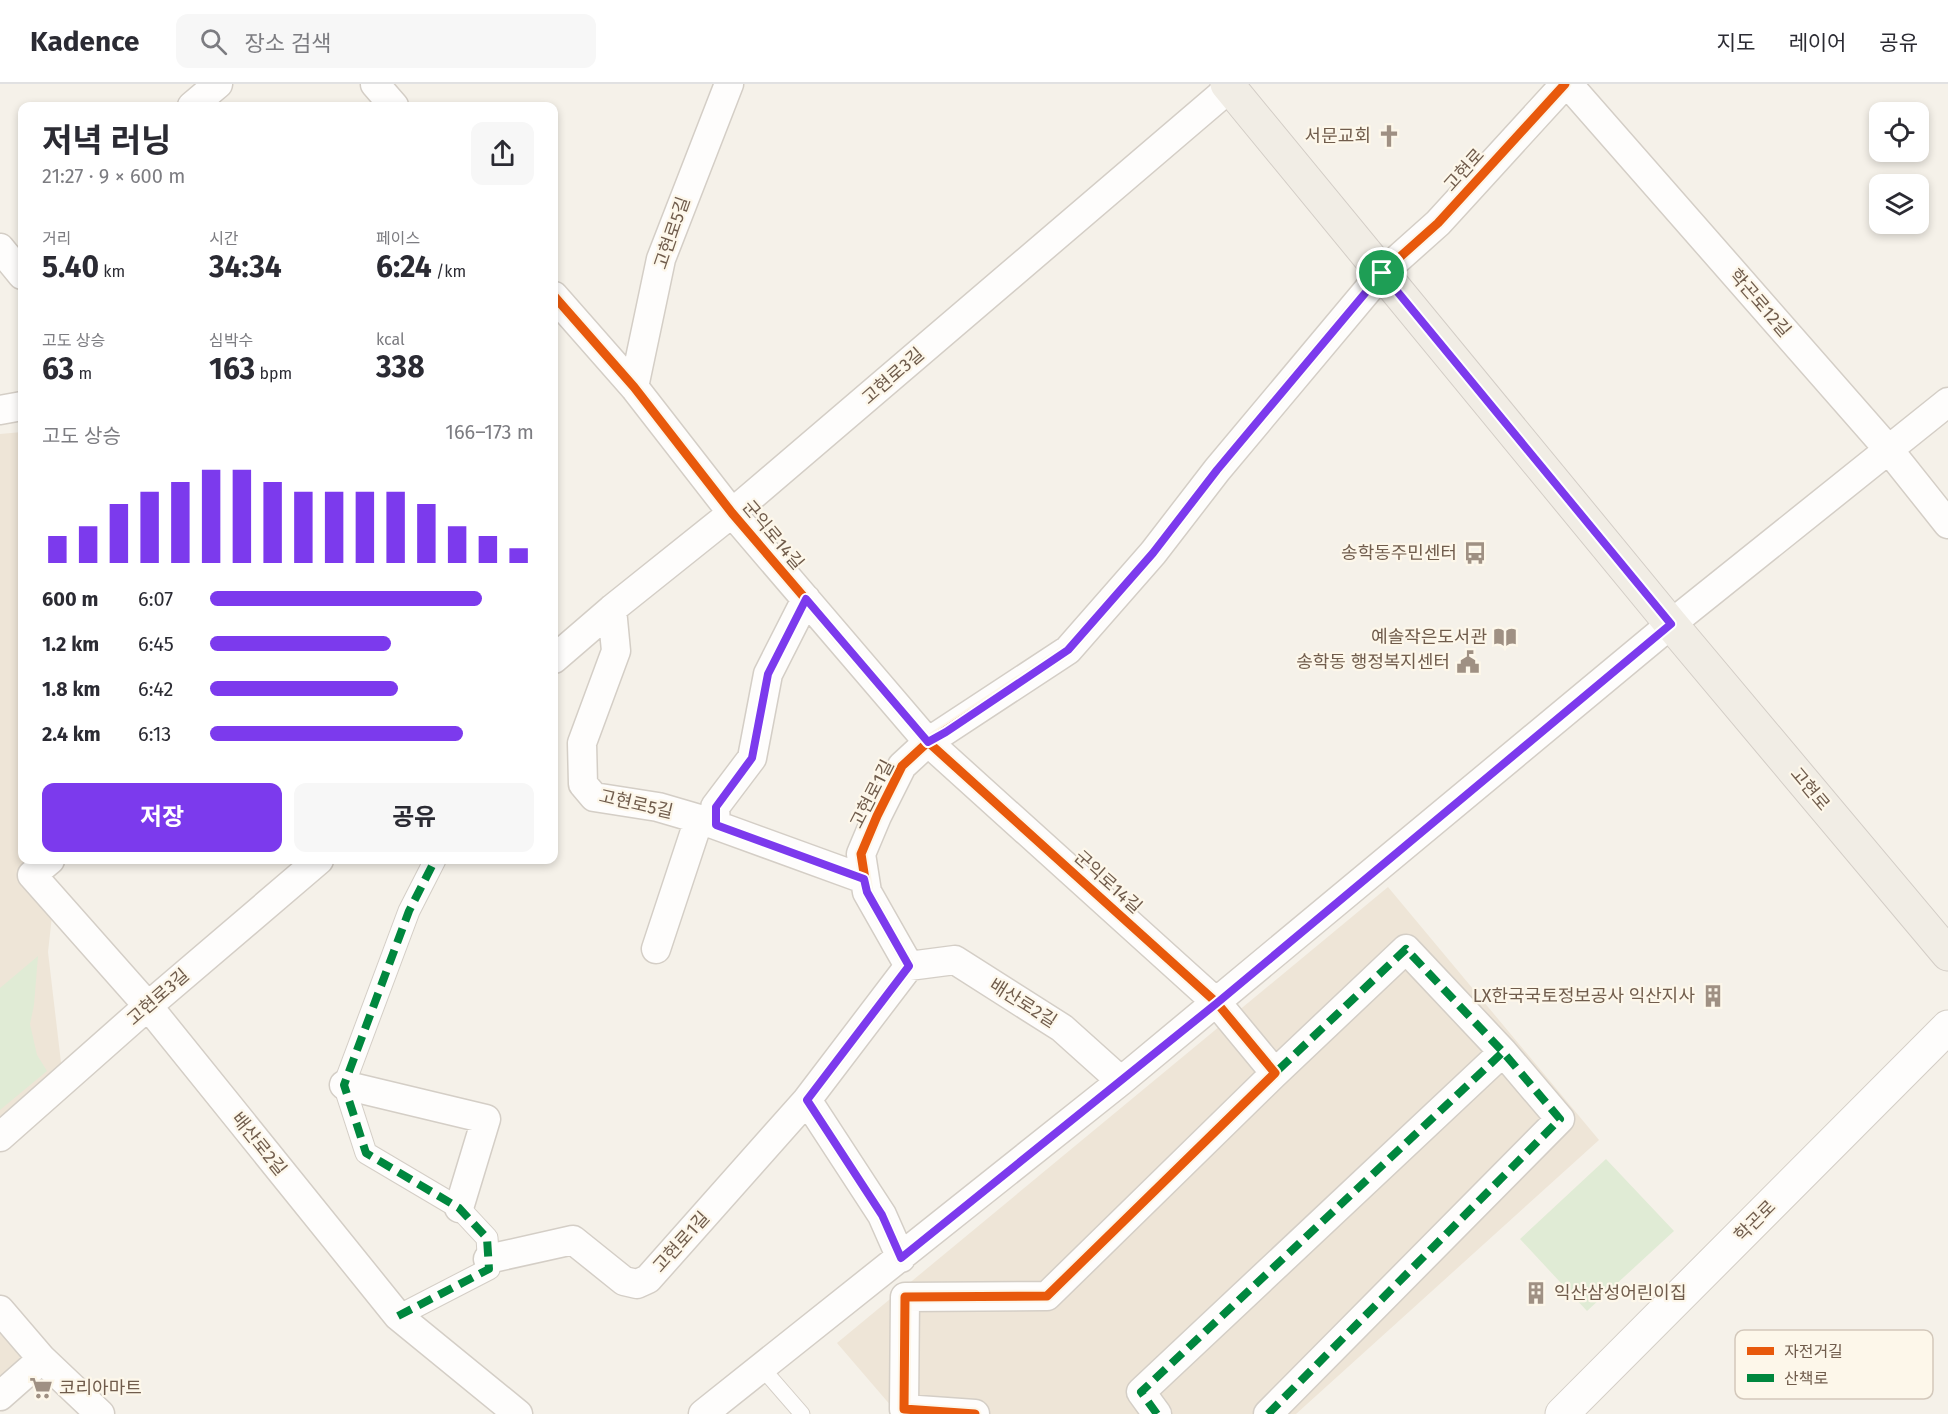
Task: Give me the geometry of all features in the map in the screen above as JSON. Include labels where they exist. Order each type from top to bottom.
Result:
[{"type":"main road","name":"고현로","points":[[1230,85],[1671,624],[1948,954]]},
{"type":"street","points":[[197,102],[218,84]]},
{"type":"street","points":[[375,84],[391,102]]},
{"type":"street","name":"고현로5길","points":[[634,387],[661,259],[729,84]]},
{"type":"street","name":"고현로","points":[[1382,273],[1438,223],[1567,84]]},
{"type":"street","name":"학곤로12길","points":[[1567,84],[1889,450],[1948,525]]},
{"type":"street","name":"고현로3길","points":[[558,656],[732,513],[1230,85]]},
{"type":"street","name":"고현로1길","points":[[864,879],[861,854],[902,766],[928,742],[1068,650],[1153,553],[1217,470],[1382,273]]},
{"type":"street","name":"군익로14길","points":[[558,308],[566,332],[634,387],[732,513],[928,742],[1217,1003],[1275,1072]]},
{"type":"street","points":[[704,1414],[1217,1003],[1671,624],[1948,402]]},
{"type":"street","points":[[0,410],[18,407]]},
{"type":"street","points":[[656,949],[707,822],[752,758],[768,674],[806,599]]},
{"type":"street","name":"고현로5길","points":[[612,609],[616,651],[582,743],[583,783],[594,797],[658,807],[707,822],[864,879]]},
{"type":"street","name":"배산로2길","points":[[45,864],[32,875],[148,1006],[398,1316],[518,1414]]},
{"type":"street","name":"고현로3길","points":[[0,1137],[148,1006],[314,864]]},
{"type":"street","points":[[398,1316],[489,1269],[487,1238],[459,1208],[366,1153],[344,1085],[409,911],[433,864]]},
{"type":"street","points":[[864,879],[867,892],[909,966],[807,1100],[882,1215],[901,1258]]},
{"type":"street","points":[[975,1414],[904,1409],[905,1297],[1047,1296],[1275,1072],[1406,949],[1503,1052],[1560,1119],[1268,1414]]},
{"type":"street","name":"배산로2길","points":[[909,966],[955,960],[1062,1028],[1121,1081]]},
{"type":"street","name":"학곤로","points":[[1562,1414],[1948,1027]]},
{"type":"street","points":[[1157,1414],[1141,1392],[1503,1052]]},
{"type":"street","points":[[344,1085],[486,1119],[459,1208]]},
{"type":"street","name":"고현로1길","points":[[488,1259],[573,1240],[624,1281],[637,1284],[648,1279],[807,1100]]},
{"type":"street","points":[[0,1311],[42,1359],[100,1414]]},
{"type":"street","points":[[0,1396],[42,1359]]},
{"type":"lane","points":[[762,1368],[802,1414]]},
{"type":"shaded area","points":[[18,432],[18,864],[39,864],[52,916],[48,952],[62,1071],[0,1126],[0,434]]},
{"type":"shaded area","points":[[1388,887],[1599,1140],[1296,1414],[898,1414],[837,1343]]},
{"type":"shaded area","points":[[0,1323],[30,1356],[0,1381]]},
{"type":"green space","points":[[38,956],[30,1024],[37,1055],[47,1071],[0,1110],[0,988]]},
{"type":"green space","points":[[1606,1159],[1674,1231],[1587,1311],[1520,1239]]},
{"type":"marked path","points":[[398,1316],[489,1269],[487,1238],[459,1208],[366,1153],[344,1085],[409,911],[433,864]]},
{"type":"marked path","points":[[1268,1414],[1560,1119],[1503,1052],[1406,949],[1275,1073]]},
{"type":"marked path","points":[[1157,1414],[1141,1392],[1503,1052]]},
{"type":"cycle path","points":[[901,1258],[882,1215],[807,1100],[909,966],[867,892],[861,854],[902,766],[928,742],[1068,650],[1153,553],[1217,470],[1382,273],[1438,223],[1565,84]]},
{"type":"cycle path","points":[[558,301],[634,387],[732,513],[928,742],[1217,1003],[1275,1073],[1047,1296],[905,1297],[904,1409],[975,1414]]},
{"type":"place","name":"서문교회","points":[[1389,136]]},
{"type":"place","name":"송학동주민센터","points":[[1475,553]]},
{"type":"place","name":"예솔작은도서관","points":[[1505,637]]},
{"type":"place","name":"송학동 행정복지센터","points":[[1468,662]]},
{"type":"place","name":"LX한국국토정보공사 익산지사","points":[[1713,996]]},
{"type":"place","name":"익산삼성어린이집","points":[[1536,1293]]},
{"type":"place","name":"코리아마트","points":[[41,1388]]},
{"type":"route","points":[[1382,273],[1671,624],[1217,1003],[901,1258],[882,1215],[807,1100],[909,966],[867,892],[864,879],[716,825],[716,807],[752,758],[768,674],[806,599],[928,742],[946,732],[1068,650],[1153,553],[1217,470],[1382,273]]}]
